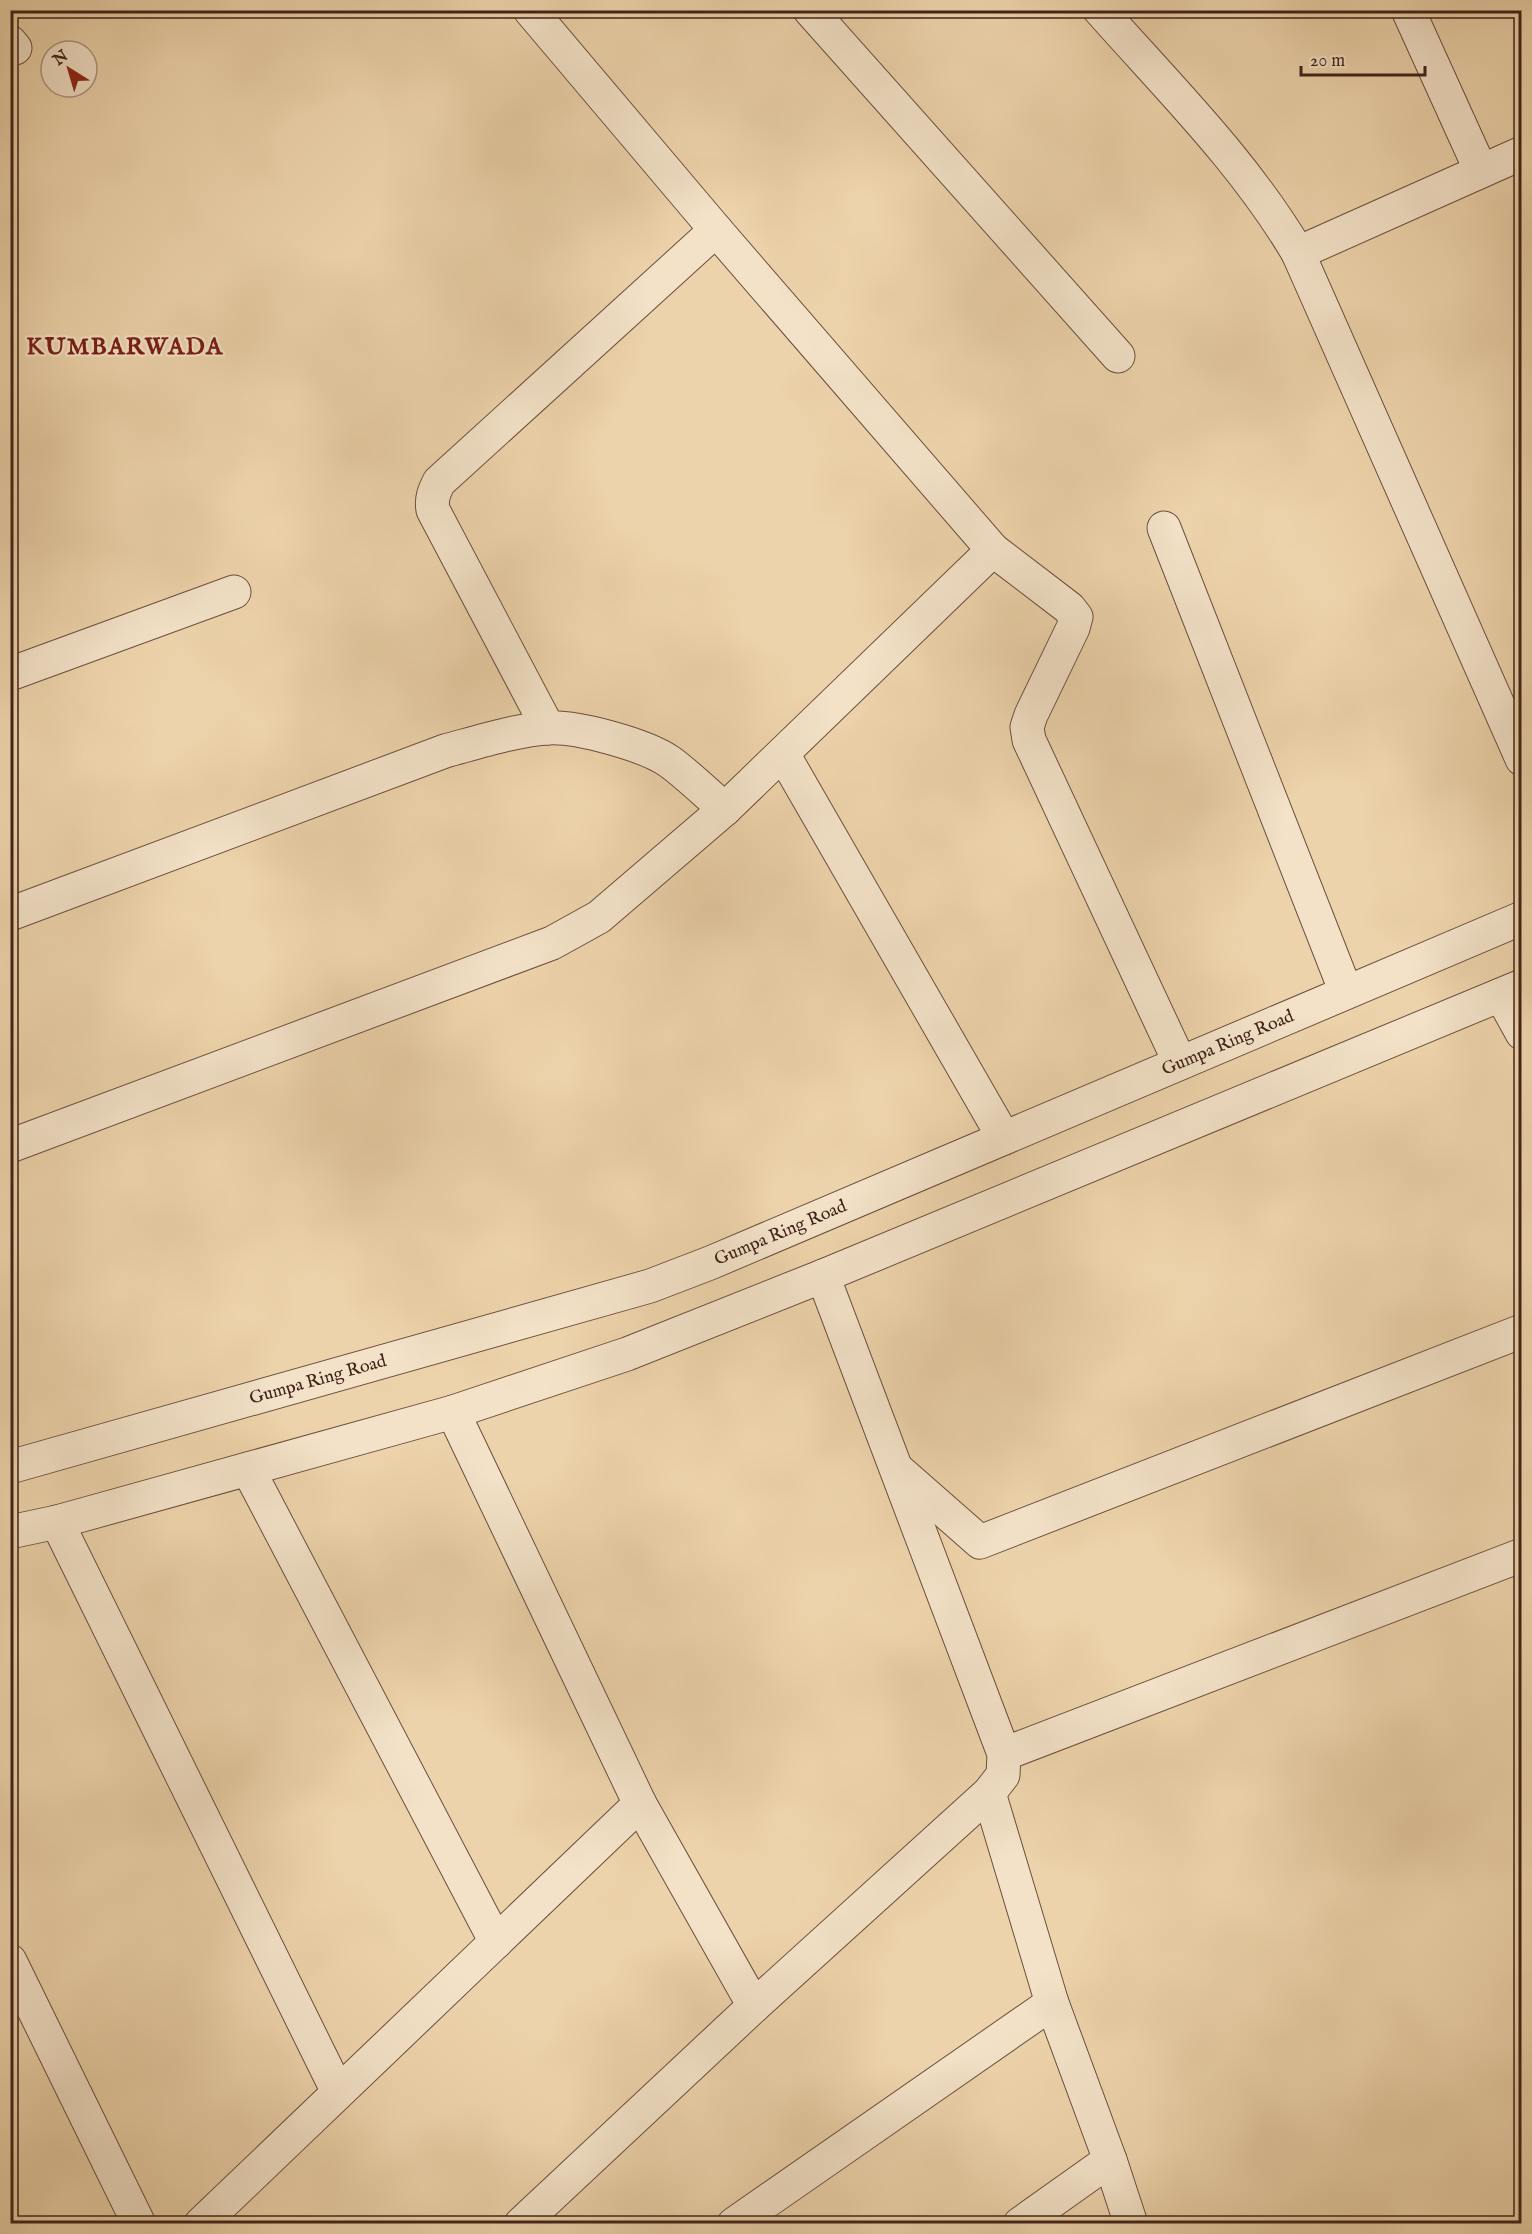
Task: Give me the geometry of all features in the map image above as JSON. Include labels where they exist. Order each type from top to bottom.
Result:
[{"type":"street","points":[[530,10],[716,230],[993,550],[1069,608],[1076,616],[1031,716],[1027,727],[1029,740],[1179,1063]]},
{"type":"street","points":[[810,10],[1118,356]]},
{"type":"street","points":[[1100,10],[1236,163],[1278,219],[1298,254],[1521,759]]},
{"type":"street","points":[[1408,10],[1481,171]]},
{"type":"street","points":[[1298,254],[1521,153]]},
{"type":"street","points":[[548,728],[433,510],[434,491],[448,474],[716,230]]},
{"type":"street","points":[[1164,528],[1346,992]]},
{"type":"street","points":[[10,1146],[552,943],[599,918],[725,809],[993,550]]},
{"type":"street","points":[[10,674],[234,592]]},
{"type":"street","points":[[10,914],[445,751],[485,740],[548,728],[583,732],[642,747],[669,761],[725,809]]},
{"type":"street","points":[[783,754],[1004,1138]]},
{"type":"street","name":"Gumpa Ring Road","points":[[10,1467],[650,1286],[710,1263],[1521,918]]},
{"type":"street","points":[[10,1532],[57,1522],[453,1412],[627,1354],[823,1276],[1511,990],[1521,1033]]},
{"type":"street","points":[[521,2223],[754,2006],[989,1793],[1004,1775],[1004,1754],[823,1276]]},
{"type":"street","points":[[896,1468],[980,1542],[1521,1331]]},
{"type":"street","points":[[453,1412],[640,1804],[754,2006]]},
{"type":"street","points":[[248,1469],[496,1942]]},
{"type":"street","points":[[57,1522],[339,2092]]},
{"type":"street","points":[[1004,1754],[1521,1555]]},
{"type":"street","points":[[989,1793],[1052,2002],[1131,2223]]},
{"type":"street","points":[[201,2223],[640,1804]]},
{"type":"street","points":[[10,1961],[139,2223]]},
{"type":"street","points":[[734,2223],[1052,2002]]},
{"type":"street","points":[[1020,2223],[1110,2160]]},
{"type":"district","name":"KUMBARWADA","points":[[125,347]]}]
